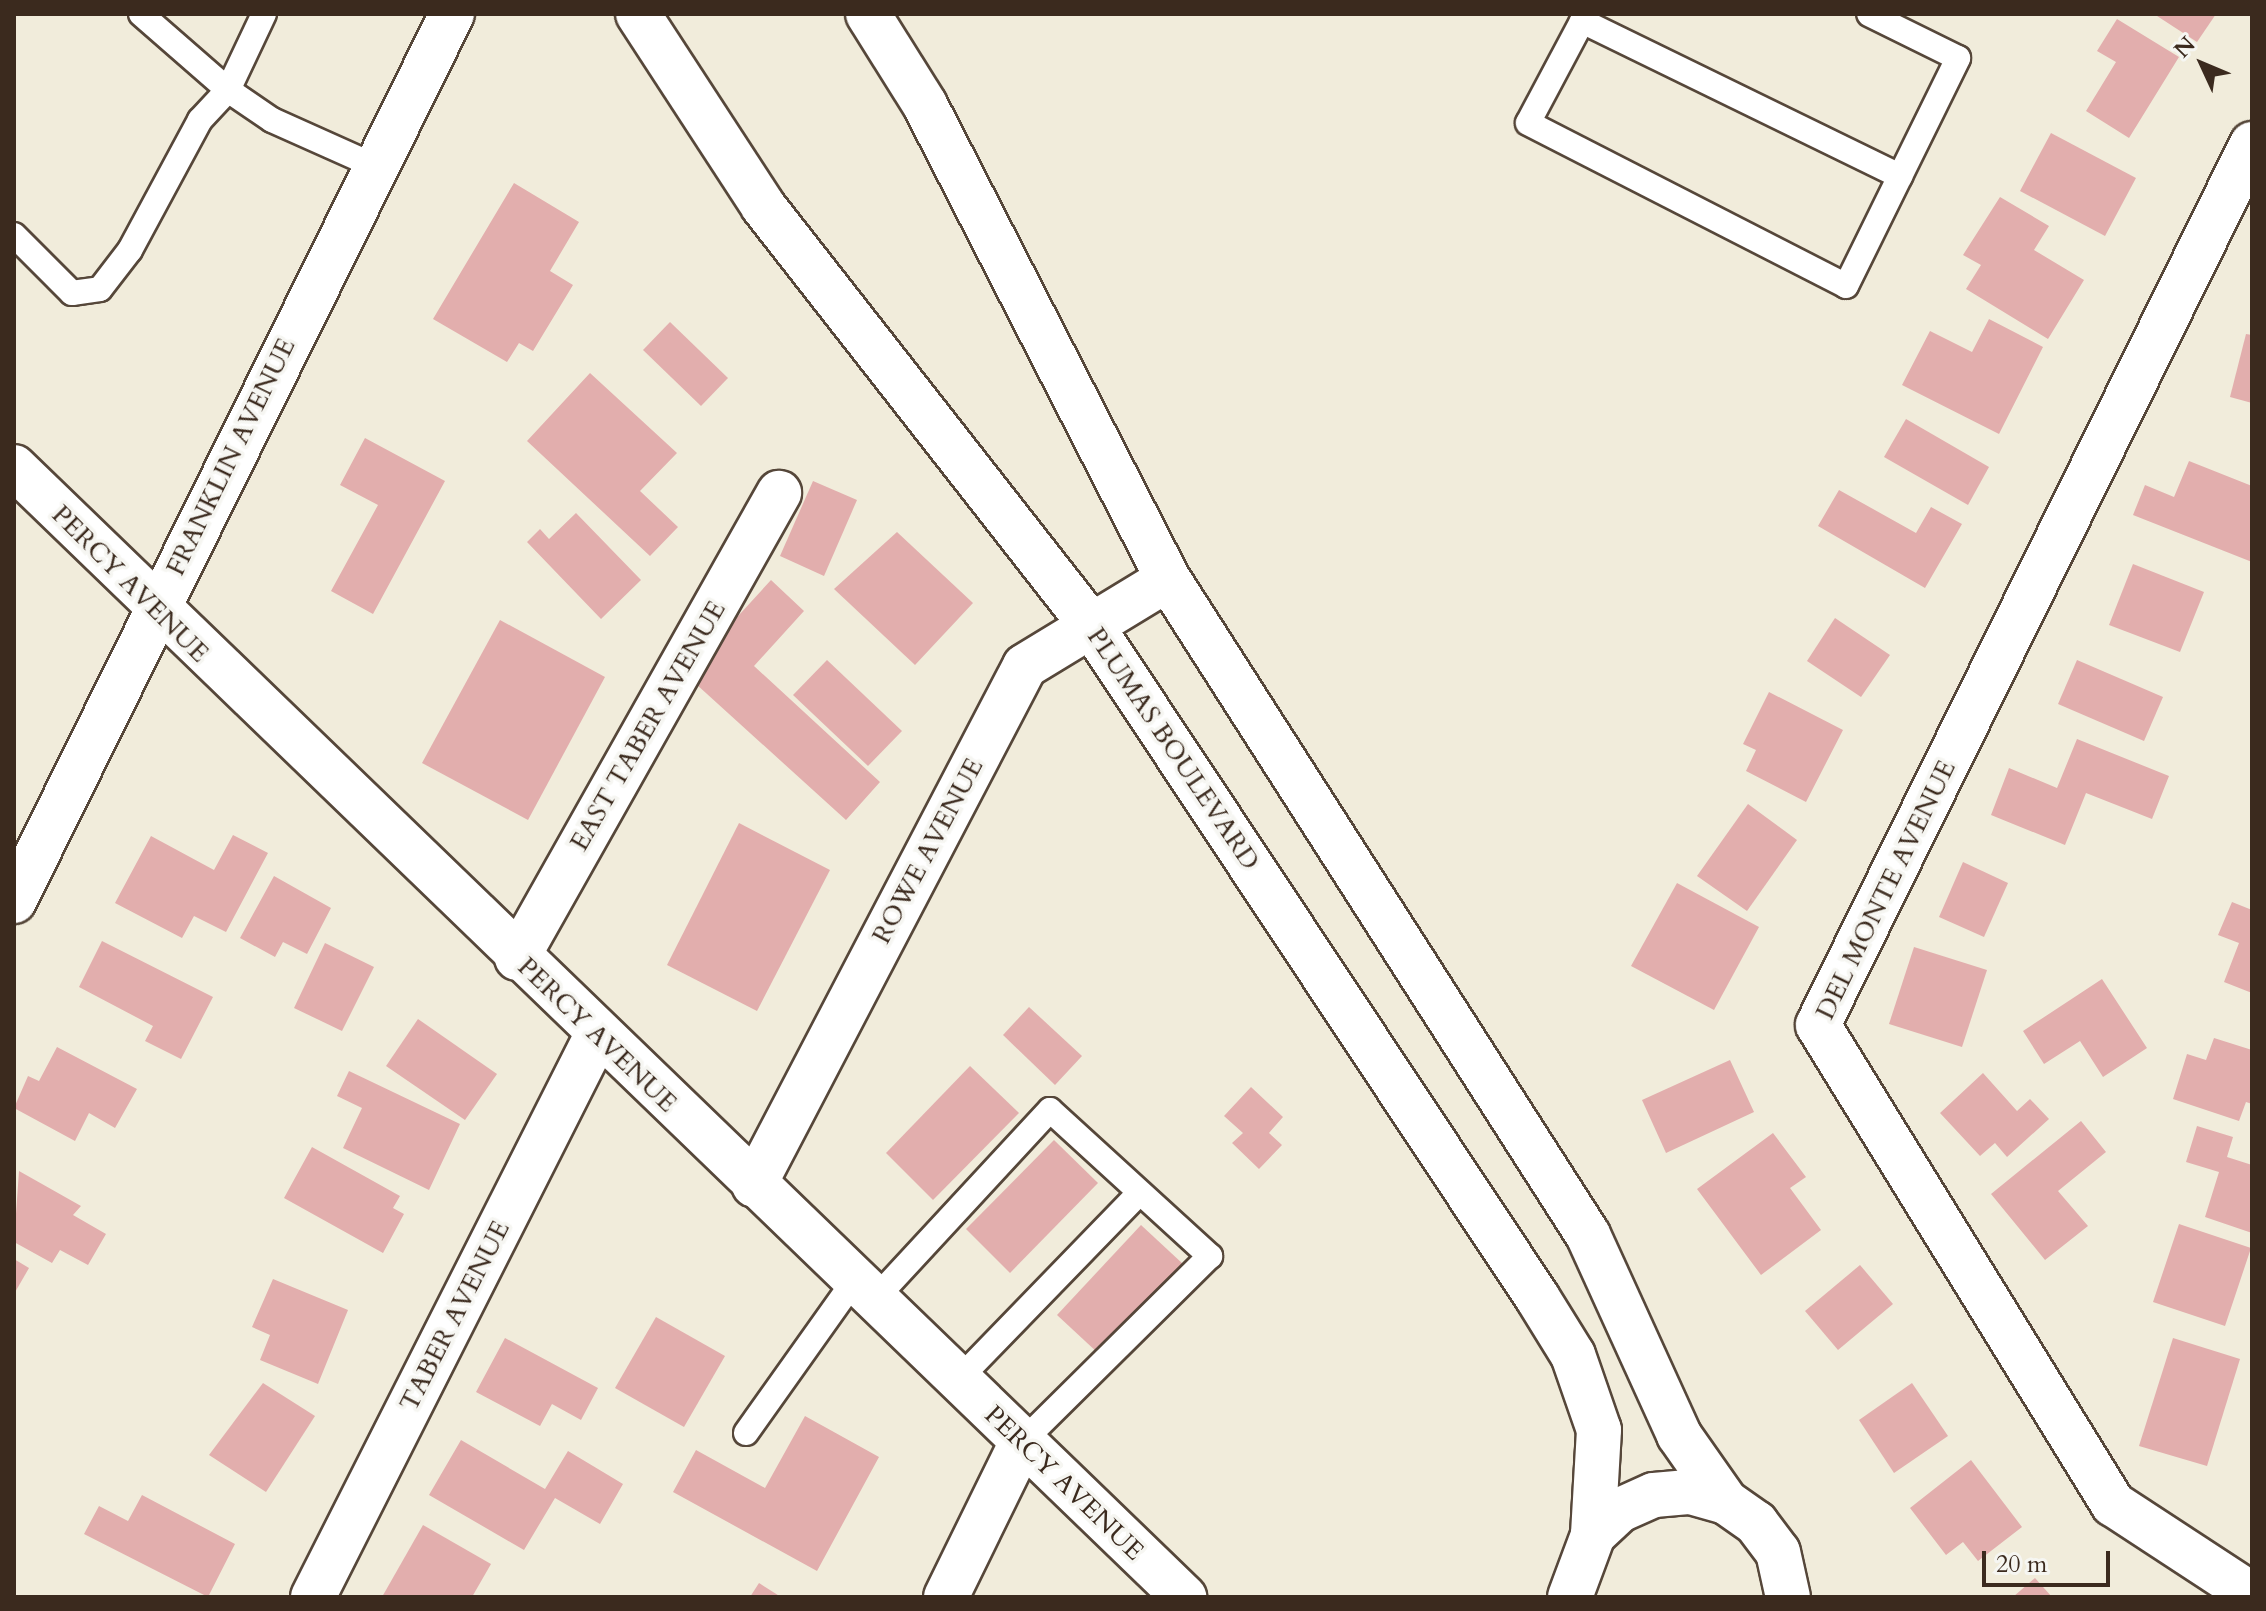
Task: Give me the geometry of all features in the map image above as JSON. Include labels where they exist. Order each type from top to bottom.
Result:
[{"type":"street","name":"FRANKLIN AVENUE","points":[[14,901],[452,14]]},
{"type":"street","name":"PLUMAS BOULEVARD","points":[[638,14],[763,206],[1091,625],[1573,1355],[1599,1430],[1593,1535]]},
{"type":"street","points":[[868,14],[925,105],[1168,579],[1588,1235],[1679,1435],[1726,1502]]},
{"type":"street","name":"DEL MONTE AVENUE","points":[[2252,144],[1818,1025],[2113,1504],[2252,1595]]},
{"type":"street","name":"PERCY AVENUE","points":[[14,467],[156,612],[1184,1597]]},
{"type":"street","name":"EAST TABER AVENUE","points":[[517,958],[779,493]]},
{"type":"street","name":"ROWE AVENUE","points":[[754,1185],[1025,666],[1168,579]]},
{"type":"street","name":"TABER AVENUE","points":[[313,1597],[597,1035]]},
{"type":"street","points":[[946,1597],[1022,1442]]},
{"type":"street","points":[[1570,1597],[1593,1535],[1620,1510],[1654,1495],[1691,1492],[1726,1502],[1756,1523],[1778,1552],[1788,1597]]},
{"type":"lane","points":[[141,14],[228,90],[272,120],[375,166]]},
{"type":"lane","points":[[14,235],[72,293],[100,289],[130,250],[200,120],[228,90],[264,14]]},
{"type":"lane","points":[[1869,14],[1958,58],[1846,286],[1528,123],[1584,18],[1900,176]]},
{"type":"lane","points":[[746,1433],[864,1291],[1050,1110],[1210,1256],[1022,1442]]},
{"type":"lane","points":[[958,1380],[1139,1193]]},
{"type":"building","points":[[2154,14],[2216,14],[2197,42]]},
{"type":"building","points":[[2117,19],[2179,57],[2129,138],[2086,111],[2116,62],[2097,51]]},
{"type":"building","points":[[2051,133],[2136,178],[2105,236],[2020,191]]},
{"type":"building","points":[[514,183],[579,222],[550,271],[573,285],[533,351],[519,343],[507,362],[433,319]]},
{"type":"building","points":[[2000,197],[2049,226],[2034,250],[2084,280],[2048,339],[1966,289],[1981,265],[1963,255]]},
{"type":"building","points":[[1989,319],[2043,347],[1999,434],[1902,385],[1930,331],[1972,352]]},
{"type":"building","points":[[670,322],[728,378],[701,406],[643,350]]},
{"type":"building","points":[[2246,334],[2252,335],[2252,403],[2230,397]]},
{"type":"building","points":[[590,373],[677,453],[640,491],[678,527],[650,556],[527,441]]},
{"type":"building","points":[[1906,419],[1989,467],[1968,505],[1884,457]]},
{"type":"building","points":[[365,438],[445,481],[373,614],[331,591],[378,505],[340,485]]},
{"type":"building","points":[[2189,461],[2252,486],[2252,562],[2133,515],[2145,485],[2174,497]]},
{"type":"building","points":[[813,481],[857,500],[824,576],[780,556]]},
{"type":"building","points":[[1839,490],[1916,533],[1931,507],[1962,524],[1925,588],[1818,526]]},
{"type":"building","points":[[576,513],[641,580],[601,619],[527,542],[540,529],[549,539]]},
{"type":"building","points":[[897,532],[973,603],[915,665],[834,589]]},
{"type":"building","points":[[2133,564],[2204,592],[2180,652],[2109,625]]},
{"type":"building","points":[[771,580],[804,611],[754,666],[880,782],[846,820],[685,674]]},
{"type":"building","points":[[1835,618],[1890,655],[1861,697],[1807,661]]},
{"type":"building","points":[[500,620],[605,677],[528,820],[422,763]]},
{"type":"building","points":[[827,660],[902,731],[868,766],[793,695]]},
{"type":"building","points":[[2077,660],[2163,697],[2144,741],[2058,704]]},
{"type":"building","points":[[1769,692],[1843,730],[1806,802],[1746,771],[1756,750],[1743,744]]},
{"type":"building","points":[[2077,739],[2169,776],[2152,819],[2086,793],[2065,845],[1991,815],[2009,768],[2057,788]]},
{"type":"building","points":[[1748,804],[1797,840],[1747,911],[1697,876]]},
{"type":"building","points":[[739,823],[830,870],[757,1011],[667,965]]},
{"type":"building","points":[[233,835],[268,853],[226,932],[194,916],[182,938],[115,903],[151,836],[214,870]]},
{"type":"building","points":[[1963,862],[2008,883],[1984,937],[1939,917]]},
{"type":"building","points":[[274,876],[331,908],[307,954],[283,942],[275,957],[240,938]]},
{"type":"building","points":[[1677,883],[1759,927],[1714,1010],[1631,966]]},
{"type":"building","points":[[2232,902],[2252,910],[2252,993],[2224,982],[2239,943],[2218,935]]},
{"type":"building","points":[[102,941],[213,997],[181,1059],[145,1041],[153,1026],[79,987]]},
{"type":"building","points":[[325,943],[374,967],[342,1031],[294,1008]]},
{"type":"building","points":[[1914,947],[1987,970],[1962,1047],[1889,1024]]},
{"type":"building","points":[[2102,979],[2147,1048],[2103,1077],[2080,1041],[2044,1064],[2023,1031]]},
{"type":"building","points":[[1029,1007],[1082,1056],[1055,1085],[1003,1035]]},
{"type":"building","points":[[418,1019],[497,1074],[465,1120],[386,1066]]},
{"type":"building","points":[[2214,1038],[2252,1050],[2252,1104],[2246,1102],[2239,1121],[2173,1099],[2187,1054],[2206,1060]]},
{"type":"building","points":[[57,1047],[137,1089],[115,1128],[89,1113],[75,1141],[14,1108],[28,1076],[39,1081]]},
{"type":"building","points":[[1730,1060],[1754,1112],[1666,1153],[1642,1100]]},
{"type":"building","points":[[970,1066],[1019,1113],[933,1200],[886,1153]]},
{"type":"building","points":[[349,1071],[460,1124],[429,1190],[343,1148],[362,1108],[337,1096]]},
{"type":"building","points":[[1983,1073],[2017,1111],[2030,1099],[2049,1119],[2007,1157],[1995,1143],[1980,1156],[1940,1113]]},
{"type":"building","points":[[1251,1087],[1283,1117],[1269,1133],[1282,1145],[1259,1169],[1232,1143],[1243,1133],[1224,1116]]},
{"type":"building","points":[[2081,1121],[2106,1152],[2058,1191],[2088,1226],[2045,1260],[1991,1194]]},
{"type":"building","points":[[2197,1126],[2233,1137],[2227,1157],[2252,1165],[2252,1233],[2205,1217],[2219,1172],[2186,1162]]},
{"type":"building","points":[[1773,1133],[1806,1177],[1790,1188],[1821,1230],[1761,1275],[1697,1189]]},
{"type":"building","points":[[1054,1140],[1098,1183],[1010,1273],[966,1229]]},
{"type":"building","points":[[312,1147],[400,1196],[393,1208],[404,1214],[383,1253],[284,1198]]},
{"type":"building","points":[[19,1171],[81,1206],[73,1215],[106,1234],[88,1265],[60,1250],[52,1263],[14,1242]]},
{"type":"building","points":[[2179,1224],[2251,1248],[2225,1326],[2153,1302]]},
{"type":"building","points":[[1141,1225],[1183,1264],[1099,1354],[1057,1315]]},
{"type":"building","points":[[14,1259],[29,1268],[14,1294]]},
{"type":"building","points":[[1860,1265],[1893,1304],[1838,1350],[1805,1311]]},
{"type":"building","points":[[273,1279],[348,1310],[318,1384],[260,1360],[270,1335],[252,1327]]},
{"type":"building","points":[[656,1317],[725,1356],[684,1427],[615,1388]]},
{"type":"building","points":[[505,1338],[598,1388],[581,1420],[552,1404],[540,1426],[476,1392]]},
{"type":"building","points":[[2173,1338],[2240,1359],[2207,1466],[2139,1446]]},
{"type":"building","points":[[263,1383],[315,1416],[266,1492],[209,1455]]},
{"type":"building","points":[[1912,1383],[1948,1436],[1894,1473],[1859,1420]]},
{"type":"building","points":[[805,1416],[879,1457],[817,1571],[673,1492],[696,1450],[765,1488]]},
{"type":"building","points":[[461,1440],[545,1489],[568,1451],[623,1484],[600,1524],[555,1498],[524,1550],[429,1495]]},
{"type":"building","points":[[1971,1460],[2022,1527],[1978,1561],[1963,1542],[1946,1555],[1910,1508]]},
{"type":"building","points":[[142,1495],[235,1544],[208,1597],[84,1534],[99,1506],[128,1521]]},
{"type":"building","points":[[423,1525],[491,1564],[472,1597],[382,1597]]},
{"type":"building","points":[[2035,1578],[2052,1597],[2013,1597]]},
{"type":"building","points":[[759,1583],[781,1597],[750,1597]]}]
